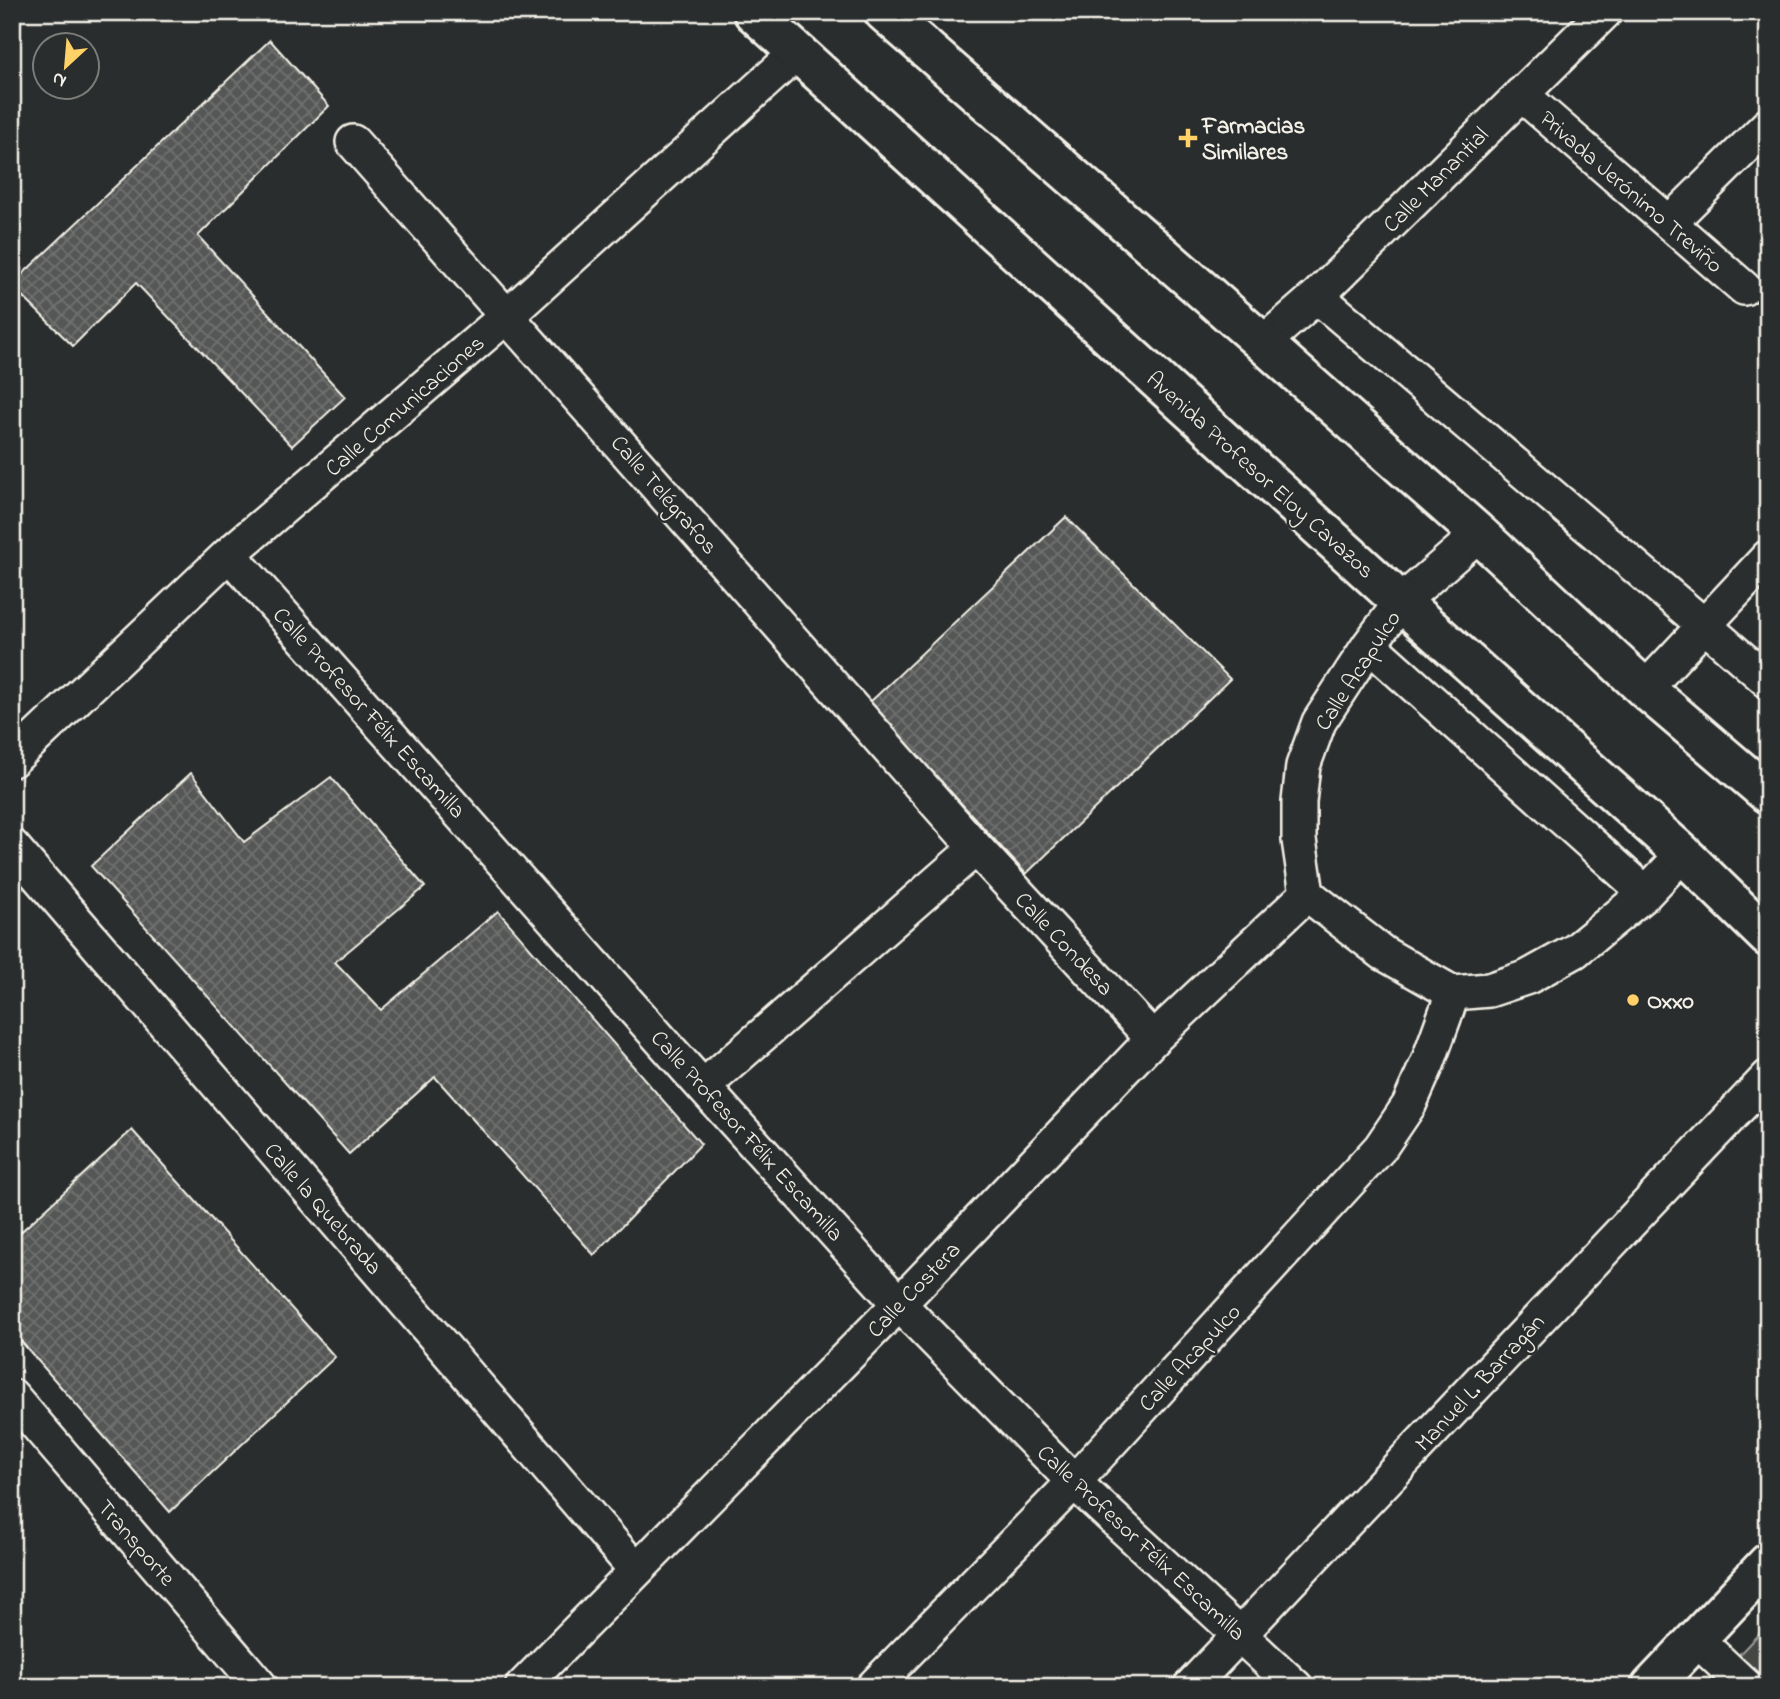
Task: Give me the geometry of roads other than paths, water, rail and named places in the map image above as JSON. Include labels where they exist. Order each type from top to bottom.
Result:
[{"type":"main road","name":"Avenida Profesor Eloy Cavazos","points":[[753,12],[1401,602],[1683,854],[1768,937]]},
{"type":"main road","points":[[884,12],[1479,534],[1645,690],[1768,794]]},
{"type":"main road","points":[[1651,1687],[1768,1563]]},
{"type":"street","name":"Calle Manantial","points":[[1263,343],[1317,296],[1605,12]]},
{"type":"street","name":"Calle Comunicaciones","points":[[12,760],[229,554],[508,315],[797,52]]},
{"type":"street","name":"Privada Jerónimo Treviño","points":[[1521,94],[1744,288]]},
{"type":"street","points":[[1669,223],[1768,125]]},
{"type":"street","name":"Calle Telégrafos","points":[[353,142],[976,848]]},
{"type":"street","points":[[1317,296],[1706,625],[1768,681]]},
{"type":"street","name":"Calle Acapulco","points":[[1307,894],[1299,840],[1299,802],[1303,766],[1319,722],[1369,645],[1401,602],[1479,534]]},
{"type":"street","name":"Calle Profesor Félix Escamilla","points":[[229,554],[703,1087],[900,1304],[1074,1482],[1296,1687]]},
{"type":"street","points":[[1645,690],[1768,557]]},
{"type":"street","points":[[1369,645],[1646,893]]},
{"type":"street","name":"Calle la Quebrada","points":[[12,846],[636,1570]]},
{"type":"street","points":[[703,1087],[976,848]]},
{"type":"street","name":"Calle Condesa","points":[[976,848],[1153,1039]]},
{"type":"street","points":[[1307,894],[1383,953],[1453,993],[1489,990],[1528,977],[1575,951],[1646,893],[1683,854]]},
{"type":"street","name":"Calle Costera","points":[[522,1687],[900,1304],[1153,1039],[1307,894]]},
{"type":"street","name":"Calle Acapulco","points":[[873,1687],[1074,1482],[1380,1148],[1409,1105],[1429,1062],[1453,993]]},
{"type":"street","name":"Manuel L. Barragán","points":[[1190,1687],[1768,1077]]},
{"type":"street","name":"Transporte","points":[[12,1396],[261,1687]]},
{"type":"street","points":[[1696,1639],[1747,1687]]},
{"type":"place","name":"Farmacias Similares","points":[[1188,138]]},
{"type":"place","name":"Oxxo","points":[[1633,1000]]}]
